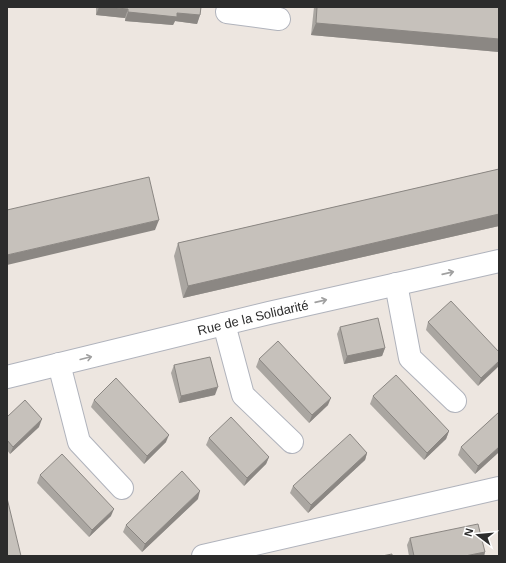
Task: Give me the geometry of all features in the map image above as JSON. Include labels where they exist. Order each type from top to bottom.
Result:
[{"type":"street","points":[[227,12],[279,19]]},
{"type":"street","name":"Rue de la Solidarité","points":[[7,377],[224,324],[499,261]]},
{"type":"street","points":[[396,284],[410,358],[455,401]]},
{"type":"street","points":[[224,324],[243,395],[292,442]]},
{"type":"street","points":[[59,364],[79,442],[122,488]]},
{"type":"street","points":[[203,556],[499,488]]},
{"type":"building","points":[[105,7],[201,7],[200,15],[177,13],[177,17],[128,12],[128,9]]},
{"type":"building","points":[[317,7],[499,7],[499,39],[316,23]]},
{"type":"building","points":[[499,169],[499,214],[188,286],[178,243]]},
{"type":"building","points":[[149,177],[159,220],[7,255],[7,210]]},
{"type":"building","points":[[451,301],[499,352],[499,361],[481,378],[428,322]]},
{"type":"building","points":[[378,318],[385,348],[347,356],[340,327]]},
{"type":"building","points":[[278,341],[331,398],[312,415],[259,359]]},
{"type":"building","points":[[210,357],[218,387],[181,396],[174,365]]},
{"type":"building","points":[[396,375],[449,431],[427,453],[373,396]]},
{"type":"building","points":[[116,378],[169,435],[147,456],[94,400]]},
{"type":"building","points":[[25,400],[42,419],[13,447],[7,440],[7,417]]},
{"type":"building","points":[[499,412],[499,447],[478,466],[461,447]]},
{"type":"building","points":[[231,417],[269,457],[247,478],[209,438]]},
{"type":"building","points":[[350,434],[367,453],[311,505],[293,486]]},
{"type":"building","points":[[62,454],[114,509],[92,530],[40,475]]},
{"type":"building","points":[[182,471],[200,491],[145,544],[126,525]]},
{"type":"building","points":[[7,498],[21,556],[7,556]]},
{"type":"building","points":[[478,524],[485,552],[465,556],[414,556],[410,538]]}]
